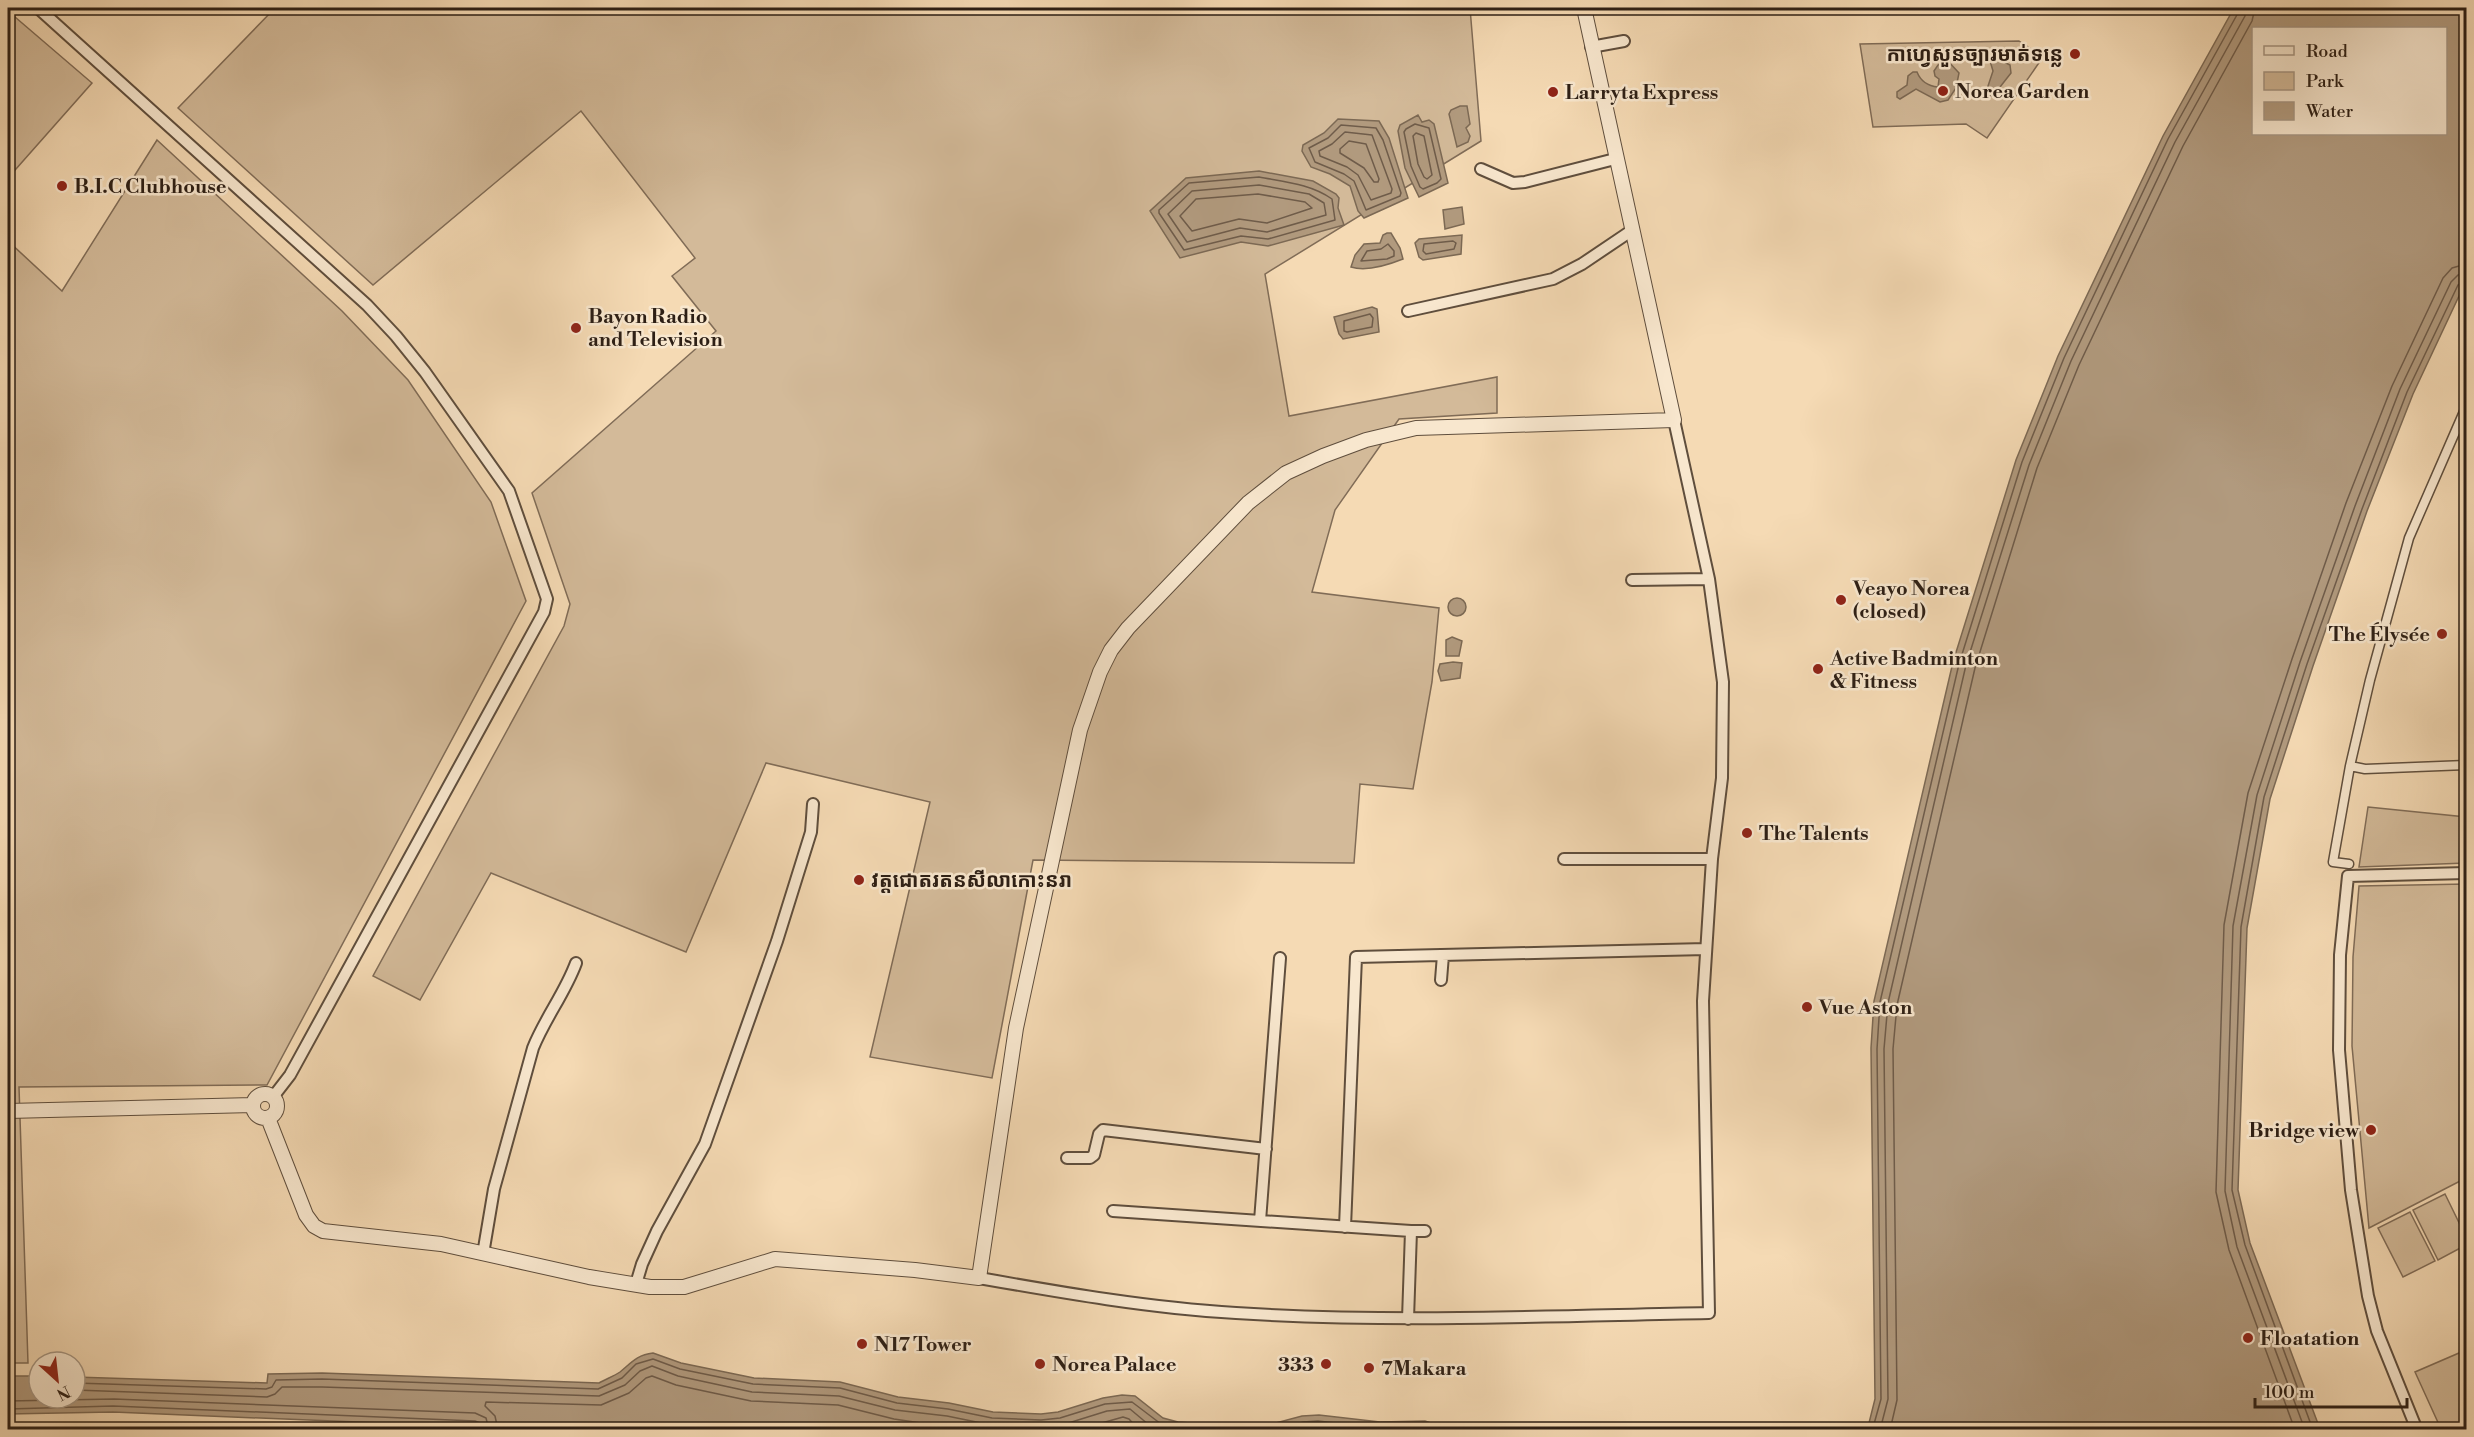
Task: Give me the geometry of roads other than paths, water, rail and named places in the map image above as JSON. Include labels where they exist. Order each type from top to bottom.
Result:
[{"type":"street","points":[[38,8],[367,305],[396,336],[425,372],[509,491],[547,599],[544,612],[290,1075],[273,1097]]},
{"type":"street","points":[[268,1118],[306,1215],[314,1226],[323,1231],[441,1244],[636,1284],[684,1287],[775,1259],[915,1270],[979,1278],[1062,1293],[1236,1313],[1408,1319],[1709,1313],[1703,1001],[1712,859],[1722,778],[1724,722],[1720,651],[1709,579],[1615,159],[1584,8]]},
{"type":"street","points":[[1591,47],[1624,41]]},
{"type":"street","points":[[1481,169],[1513,183],[1615,159]]},
{"type":"street","points":[[1408,311],[1553,279],[1582,264],[1631,231]]},
{"type":"street","points":[[2349,864],[2333,862],[2350,766],[2370,680],[2409,538],[2466,407]]},
{"type":"street","points":[[979,1278],[1016,1028],[1080,730],[1100,672],[1117,642],[1248,503],[1286,473],[1323,456],[1366,440],[1416,428],[1674,420]]},
{"type":"street","points":[[1632,580],[1709,579]]},
{"type":"street","points":[[2350,766],[2365,769],[2466,765]]},
{"type":"street","points":[[636,1284],[657,1231],[705,1144],[741,1048],[811,832],[813,804]]},
{"type":"street","points":[[1564,859],[1712,859]]},
{"type":"street","points":[[2417,1430],[2377,1331],[2366,1284],[2351,1190],[2339,1050],[2340,955],[2348,876],[2466,873]]},
{"type":"street","points":[[1345,1227],[1356,957],[1706,949]]},
{"type":"street","points":[[1441,980],[1443,955]]},
{"type":"street","points":[[1260,1221],[1280,958]]},
{"type":"street","points":[[483,1254],[496,1178],[533,1048],[541,1029],[569,984],[576,963]]},
{"type":"street","points":[[261,1095],[273,1097],[277,1108],[273,1116],[261,1118],[256,1114],[254,1100],[261,1095]]},
{"type":"street","points":[[8,1111],[253,1105]]},
{"type":"street","points":[[1067,1158],[1090,1158],[1094,1155],[1099,1134],[1103,1130],[1266,1149]]},
{"type":"street","points":[[1113,1211],[1425,1231]]},
{"type":"street","points":[[1408,1319],[1411,1231]]},
{"type":"water","points":[[2234,8],[2466,8],[2466,281],[2413,394],[2367,511],[2313,666],[2270,799],[2247,928],[2238,1190],[2250,1243],[2320,1429],[1861,1429],[1869,1423],[1875,1399],[1871,1048],[1874,1001],[1953,662],[2016,460],[2058,356],[2163,136]]},
{"type":"water","points":[[1996,58],[2010,65],[2011,73],[1993,96],[1987,96],[1993,71],[1990,61]]},
{"type":"water","points":[[1947,60],[1959,73],[1956,88],[1948,100],[1940,102],[1916,89],[1900,99],[1897,97],[1897,92],[1907,85],[1908,76],[1913,72],[1917,72],[1925,83],[1938,87],[1939,79],[1935,76],[1934,71],[1938,65]]},
{"type":"water","points":[[1467,106],[1470,124],[1466,128],[1470,136],[1468,142],[1457,147],[1449,114],[1451,110]]},
{"type":"water","points":[[1418,115],[1422,122],[1429,120],[1434,124],[1448,183],[1419,197],[1405,168],[1398,131],[1400,125]]},
{"type":"water","points":[[1338,119],[1379,121],[1389,138],[1408,198],[1364,218],[1358,211],[1350,186],[1330,174],[1311,167],[1302,151],[1303,145],[1324,133]]},
{"type":"water","points":[[1259,171],[1313,181],[1336,194],[1339,198],[1338,208],[1344,225],[1268,246],[1241,242],[1180,258],[1150,211],[1186,178]]},
{"type":"water","points":[[1462,207],[1464,224],[1445,229],[1443,210]]},
{"type":"water","points":[[1391,233],[1400,248],[1403,259],[1371,268],[1351,267],[1355,255],[1364,244],[1380,243],[1383,235]]},
{"type":"water","points":[[1462,235],[1461,254],[1423,260],[1419,257],[1415,243],[1419,239]]},
{"type":"water","points":[[1372,307],[1377,309],[1379,332],[1343,339],[1339,334],[1334,317]]},
{"type":"water","points":[[1453,598],[1461,598],[1466,603],[1464,614],[1453,616],[1448,611],[1448,603]]},
{"type":"water","points":[[1452,637],[1462,641],[1459,656],[1446,656],[1446,640]]},
{"type":"water","points":[[1462,663],[1460,678],[1441,681],[1438,671],[1440,664]]},
{"type":"water","points":[[653,1353],[681,1363],[754,1378],[840,1382],[898,1397],[949,1403],[993,1412],[1041,1414],[1058,1412],[1103,1398],[1122,1395],[1135,1396],[1163,1418],[1178,1422],[1242,1427],[1268,1425],[1302,1416],[1319,1415],[1380,1422],[1425,1421],[1482,1429],[550,1430],[113,1412],[8,1414],[8,1376],[27,1376],[27,1410],[87,1410],[87,1377],[267,1383],[268,1374],[322,1373],[599,1383],[647,1354]]},
{"type":"place","name":"កាហ្វេសួនច្បារមាត់ទន្លេ","points":[[2075,54]]},
{"type":"place","name":"Norea Garden","points":[[1943,91]]},
{"type":"place","name":"Larryta Express","points":[[1553,92]]},
{"type":"place","name":"B.I.C Clubhouse","points":[[62,186]]},
{"type":"place","name":"Bayon Radio and Television","points":[[576,328]]},
{"type":"place","name":"Veayo Norea (closed)","points":[[1841,600]]},
{"type":"place","name":"The Élysée","points":[[2442,634]]},
{"type":"place","name":"Active Badminton & Fitness","points":[[1818,669]]},
{"type":"place","name":"The Talents","points":[[1747,833]]},
{"type":"place","name":"វត្តជោតរតនសីលាកោះនរា","points":[[859,880]]},
{"type":"place","name":"Vue Aston","points":[[1807,1007]]},
{"type":"place","name":"Bridge view","points":[[2371,1130]]},
{"type":"place","name":"Floatation","points":[[2248,1338]]},
{"type":"place","name":"N17 Tower","points":[[862,1344]]},
{"type":"place","name":"Norea Palace","points":[[1040,1364]]},
{"type":"place","name":"333","points":[[1326,1364]]},
{"type":"place","name":"7Makara","points":[[1369,1368]]}]
